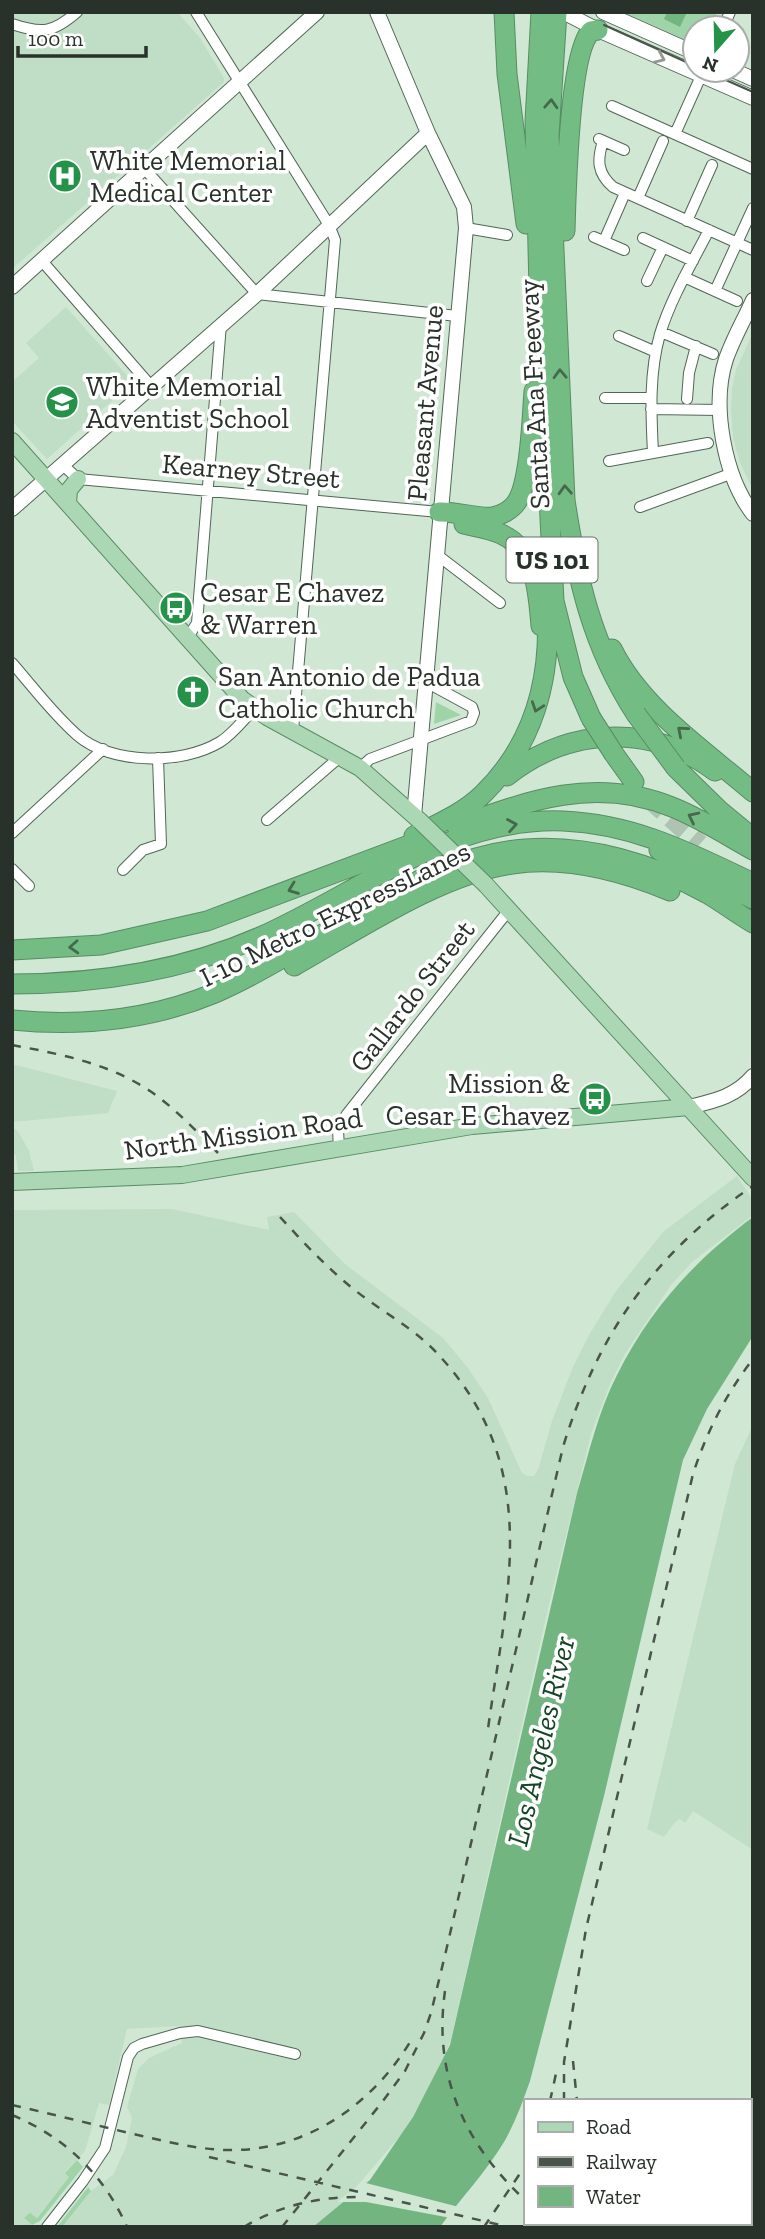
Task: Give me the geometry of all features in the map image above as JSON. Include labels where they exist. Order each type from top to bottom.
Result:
[{"type":"highway","points":[[504,12],[507,74],[532,266],[539,290]]},
{"type":"highway","name":"Santa Ana Freeway","points":[[551,17],[535,121],[542,395],[547,436],[554,601],[573,677],[591,718],[634,782]]},
{"type":"highway","name":"Santa Ana Freeway","points":[[551,17],[549,136],[565,500],[586,609],[600,648],[636,714],[676,768],[719,810],[753,838]]},
{"type":"highway","points":[[558,319],[564,292],[570,129],[584,43],[600,21]]},
{"type":"highway","points":[[439,512],[493,517],[510,509],[517,502],[526,469],[535,375],[542,357]]},
{"type":"highway","points":[[482,796],[511,762],[528,732],[546,669],[548,628],[539,412],[542,395]]},
{"type":"highway","points":[[439,512],[460,523],[504,535],[524,553],[537,586],[546,669]]},
{"type":"highway","points":[[573,551],[612,648],[640,689],[665,717],[753,792]]},
{"type":"highway","points":[[357,865],[450,818],[526,761],[552,748],[596,737],[627,737],[669,747],[708,766],[753,799]]},
{"type":"highway","points":[[12,950],[102,945],[207,921],[514,805],[550,796],[579,793],[630,796],[671,806],[753,850]]},
{"type":"highway","points":[[583,822],[631,837],[655,848],[684,866],[753,900]]},
{"type":"highway","points":[[12,994],[65,992],[119,984],[161,972],[259,937],[310,913],[391,868],[468,835],[517,824],[583,822],[617,827],[648,835],[753,883]]},
{"type":"highway","points":[[700,844],[753,874]]},
{"type":"highway","name":"I-10 Metro ExpressLanes","points":[[12,1020],[51,1024],[95,1023],[174,1007],[246,978],[408,885],[442,869],[526,849],[568,849],[613,857],[651,869],[753,923]]},
{"type":"highway","name":"I-10 Metro ExpressLanes","points":[[12,1034],[56,1036],[97,1033],[169,1020],[217,1005],[415,899],[488,868],[515,863],[567,864],[621,873],[708,901],[753,936]]},
{"type":"highway","points":[[708,901],[753,912]]},
{"type":"highway","points":[[12,984],[97,980],[179,965]]},
{"type":"main road","points":[[12,287],[317,12]]},
{"type":"main road","name":"Pleasant Avenue","points":[[377,12],[428,133],[464,207],[466,228],[420,741],[417,819]]},
{"type":"main road","points":[[551,17],[600,21],[681,48]]},
{"type":"main road","points":[[600,21],[681,65]]},
{"type":"main road","points":[[720,84],[753,98]]},
{"type":"main road","points":[[12,509],[257,294],[428,133]]},
{"type":"main road","points":[[753,300],[726,360],[720,410],[722,439],[746,505],[753,514]]},
{"type":"main road","points":[[12,441],[230,687],[254,709],[359,768],[417,819],[509,910],[753,1178]]},
{"type":"main road","points":[[68,503],[69,490],[78,478]]},
{"type":"main road","points":[[689,1107],[725,1098],[738,1091],[753,1076]]},
{"type":"main road","name":"North Mission Road","points":[[12,1182],[182,1175],[472,1126],[689,1107]]},
{"type":"street","points":[[12,24],[33,31],[46,31],[62,26],[77,12]]},
{"type":"street","points":[[196,12],[329,225],[335,240],[293,730]]},
{"type":"street","points":[[675,134],[697,84]]},
{"type":"street","points":[[612,106],[753,169]]},
{"type":"street","points":[[624,150],[600,140],[598,163],[608,182],[625,193],[753,250]]},
{"type":"street","points":[[638,198],[663,141]]},
{"type":"street","points":[[687,221],[712,165]]},
{"type":"street","points":[[143,167],[257,294],[457,316]]},
{"type":"street","points":[[624,250],[599,239],[625,193]]},
{"type":"street","points":[[715,291],[753,208]]},
{"type":"street","points":[[466,228],[507,235]]},
{"type":"street","points":[[653,453],[650,403],[661,332],[684,277],[709,230]]},
{"type":"street","points":[[643,238],[693,261]]},
{"type":"street","points":[[647,281],[663,247]]},
{"type":"street","points":[[42,261],[151,386]]},
{"type":"street","points":[[684,277],[737,301]]},
{"type":"street","points":[[188,637],[197,623],[221,324]]},
{"type":"street","points":[[661,332],[713,354]]},
{"type":"street","points":[[619,336],[656,352]]},
{"type":"street","points":[[687,399],[689,373],[696,346]]},
{"type":"street","points":[[606,398],[720,410]]},
{"type":"street","points":[[609,461],[708,443]]},
{"type":"street","points":[[63,465],[78,478]]},
{"type":"street","points":[[640,507],[733,473]]},
{"type":"street","name":"Kearney Street","points":[[78,478],[439,512]]},
{"type":"street","points":[[436,554],[500,603]]},
{"type":"street","points":[[12,663],[76,734],[103,749],[127,756],[180,757],[219,743],[254,709]]},
{"type":"street","points":[[359,768],[370,759],[471,721],[474,713],[472,707],[426,682]]},
{"type":"street","points":[[12,833],[103,749]]},
{"type":"street","points":[[267,820],[341,756]]},
{"type":"street","points":[[123,870],[143,850],[161,844],[158,758]]},
{"type":"street","points":[[12,869],[29,886]]},
{"type":"street","name":"Gallardo Street","points":[[339,1149],[338,1130],[347,1114],[509,910]]},
{"type":"street","points":[[47,2227],[105,2148],[128,2057],[134,2049],[160,2038],[198,2031],[295,2054]]},
{"type":"shaded area","name":"White Memorial Medical Center","points":[[12,12],[177,12],[200,38],[224,82],[12,269]]},
{"type":"shaded area","points":[[623,12],[717,12],[681,14],[681,38]]},
{"type":"shaded area","name":"White Memorial Adventist School","points":[[66,307],[133,382],[47,459],[12,421],[12,382],[39,358],[26,343]]},
{"type":"shaded area","points":[[753,332],[753,490],[740,463],[733,438],[731,411],[736,370]]},
{"type":"shaded area","points":[[436,702],[461,715],[434,724]]},
{"type":"shaded area","points":[[12,1064],[117,1091],[108,1113],[12,1122]]},
{"type":"shaded area","points":[[12,1126],[29,1151],[34,1171],[18,1171],[12,1149]]},
{"type":"shaded area","points":[[737,1176],[753,1200],[753,1215],[692,1262],[671,1285],[625,1354],[591,1434],[547,1613],[451,2039],[439,2072],[404,2131],[322,2227],[62,2227],[91,2191],[113,2175],[126,2147],[132,2118],[127,2107],[138,2069],[149,2058],[182,2043],[179,2026],[127,2029],[109,2105],[99,2103],[85,2151],[65,2172],[69,2177],[36,2218],[25,2219],[34,2227],[12,2227],[12,1210],[172,1209],[269,1230],[267,1217],[294,1212],[345,1264],[443,1338],[488,1398],[522,1473],[534,1476],[573,1367],[616,1291],[663,1232]]},
{"type":"shaded area","points":[[753,1425],[753,1850],[693,1811],[685,1823],[680,1819],[675,1822],[664,1837],[647,1829],[735,1464]]},
{"type":"shaded area","points":[[77,2160],[83,2167],[40,2221],[32,2225],[24,2218],[30,2213],[37,2218],[69,2177],[65,2173]]},
{"type":"shaded area","points":[[88,2187],[91,2191],[62,2227],[57,2227]]},
{"type":"water","points":[[667,12],[687,12],[681,14],[680,27],[664,19]]},
{"type":"water","name":"Los Angeles River","points":[[753,1217],[753,1336],[707,1409],[683,1460],[604,1796],[530,2081],[515,2120],[497,2153],[440,2227],[313,2227],[370,2180],[413,2117],[450,2045],[577,1493],[610,1389],[644,1329],[675,1288],[712,1251]]},
{"type":"pier","points":[[362,2182],[459,2207],[451,2218],[366,2202],[337,2202]]},
{"type":"tunnel","points":[[649,799],[700,844]]},
{"type":"tram line","points":[[604,25],[681,60]]},
{"type":"tram line","points":[[735,84],[753,92]]},
{"type":"railway","points":[[12,1045],[83,1061],[134,1081],[168,1105],[218,1153]]},
{"type":"railway","points":[[282,2227],[405,2071],[424,2033],[446,1951],[563,1447],[593,1368],[634,1299],[659,1268],[687,1239],[753,1186]]},
{"type":"railway","points":[[280,1217],[316,1256],[346,1283],[433,1349],[469,1393],[492,1439],[505,1485],[510,1533],[503,1632],[487,1736]]},
{"type":"railway","points":[[564,2099],[564,2062],[586,1929],[693,1474],[718,1414],[753,1359]]},
{"type":"railway","points":[[445,1991],[442,2022],[444,2051],[458,2106],[485,2155],[524,2199]]},
{"type":"railway","points":[[12,2105],[189,2146],[225,2150],[264,2147],[290,2141],[337,2118],[378,2084],[410,2042]]},
{"type":"railway","points":[[573,2061],[577,2099]]},
{"type":"railway","points":[[550,2099],[557,2069]]},
{"type":"railway","points":[[12,2115],[49,2134],[81,2160],[107,2191],[127,2227]]},
{"type":"railway","points":[[209,2157],[509,2227]]},
{"type":"railway","points":[[484,2227],[524,2167]]},
{"type":"railway","points":[[244,2227],[271,2213],[299,2204],[357,2197]]},
{"type":"place","name":"White Memorial Medical Center","points":[[65,176]]},
{"type":"place","name":"White Memorial Adventist School","points":[[62,402]]},
{"type":"place","name":"Cesar E Chavez & Warren","points":[[176,608]]},
{"type":"place","name":"San Antonio de Padua Catholic Church","points":[[193,692]]},
{"type":"place","name":"Mission & Cesar E Chavez","points":[[595,1099]]}]
